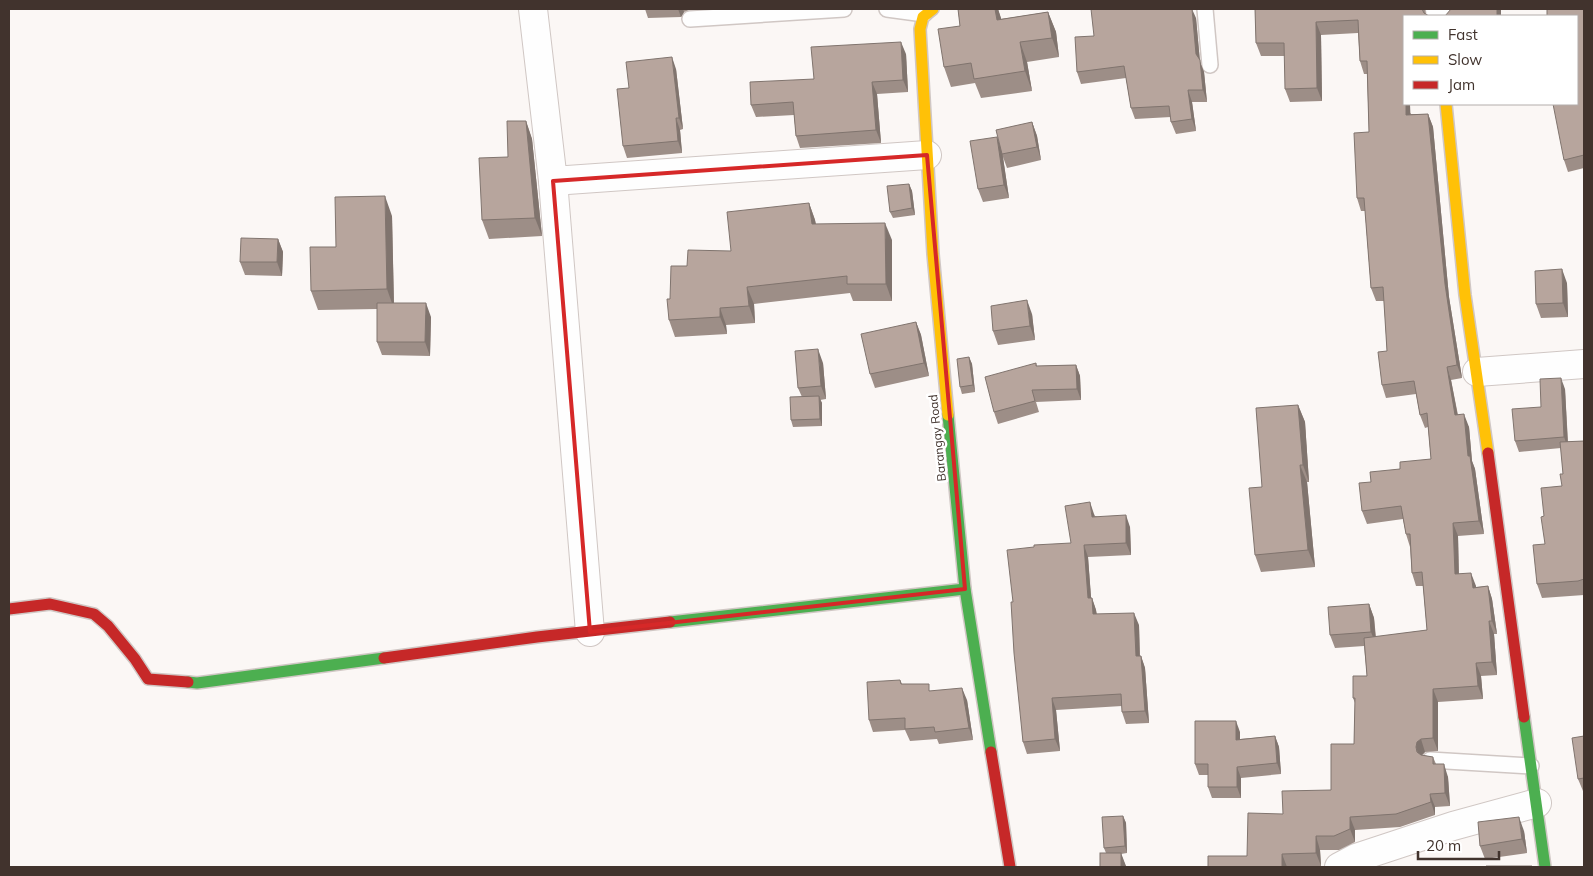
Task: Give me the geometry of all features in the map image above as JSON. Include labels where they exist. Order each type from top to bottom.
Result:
[{"type":"street","points":[[533,9],[553,181],[590,632]]},
{"type":"street","name":"Barangay Road","points":[[929,11],[920,21],[920,29],[933,254],[965,589],[1010,867]]},
{"type":"street","points":[[1446,105],[1465,295],[1545,867]]},
{"type":"street","points":[[553,181],[927,156]]},
{"type":"street","points":[[1477,372],[1584,364]]},
{"type":"street","points":[[9,609],[50,604],[94,614],[108,626],[148,679],[196,683],[537,637],[965,589]]},
{"type":"street","points":[[1339,867],[1356,858],[1453,826],[1537,803]]},
{"type":"lane","points":[[690,19],[844,9]]},
{"type":"lane","points":[[887,9],[929,11]]},
{"type":"lane","points":[[1205,9],[1210,64]]},
{"type":"lane","points":[[1430,760],[1532,766]]},
{"type":"highlighted area","points":[[927,155],[965,589],[590,632],[553,181]]},
{"type":"building","points":[[958,9],[995,9],[997,20],[1048,12],[1052,38],[1020,42],[1025,71],[974,79],[971,63],[944,67],[938,29],[960,26]]},
{"type":"building","points":[[1091,9],[1192,9],[1196,54],[1200,60],[1203,90],[1188,90],[1192,119],[1171,122],[1169,106],[1131,108],[1124,66],[1077,72],[1075,37],[1094,36]]},
{"type":"building","points":[[1255,9],[1422,9],[1427,15],[1403,15],[1403,105],[1406,105],[1406,115],[1428,114],[1445,284],[1457,365],[1447,367],[1455,415],[1464,414],[1468,456],[1470,456],[1479,521],[1453,523],[1455,574],[1471,573],[1473,588],[1488,586],[1492,621],[1489,621],[1492,662],[1476,663],[1478,686],[1433,689],[1433,738],[1421,739],[1417,742],[1416,747],[1417,752],[1421,755],[1433,757],[1433,764],[1444,764],[1445,793],[1430,794],[1431,802],[1396,814],[1350,817],[1350,829],[1334,836],[1316,836],[1316,853],[1282,854],[1282,867],[1208,867],[1208,856],[1247,856],[1248,813],[1283,814],[1282,791],[1331,790],[1331,744],[1354,744],[1355,698],[1353,698],[1353,676],[1367,676],[1364,638],[1427,630],[1422,572],[1412,573],[1410,534],[1406,534],[1401,506],[1362,511],[1359,483],[1371,482],[1370,472],[1400,469],[1400,462],[1431,459],[1427,413],[1420,415],[1414,381],[1382,385],[1378,352],[1387,351],[1383,287],[1371,288],[1364,198],[1357,198],[1354,133],[1369,132],[1367,61],[1360,61],[1358,20],[1316,22],[1317,88],[1285,89],[1284,43],[1256,43]]},
{"type":"building","points":[[1451,9],[1497,9],[1497,15],[1446,15]]},
{"type":"building","points":[[1547,9],[1584,9],[1584,155],[1564,160],[1553,105],[1578,105],[1578,15],[1547,15]]},
{"type":"building","points":[[901,42],[903,80],[872,82],[876,130],[796,136],[793,102],[751,105],[750,82],[814,79],[811,47]]},
{"type":"building","points":[[672,57],[679,118],[676,118],[678,141],[623,146],[617,89],[629,88],[626,62]]},
{"type":"building","points":[[507,121],[526,121],[535,218],[482,220],[479,158],[508,157]]},
{"type":"building","points":[[1032,122],[1037,147],[1002,154],[996,130]]},
{"type":"building","points":[[997,137],[1004,185],[978,189],[970,141]]},
{"type":"building","points":[[909,184],[912,208],[890,212],[887,186]]},
{"type":"building","points":[[385,196],[387,289],[311,291],[310,247],[336,247],[335,197]]},
{"type":"building","points":[[809,203],[812,224],[885,223],[886,284],[847,284],[847,276],[747,287],[749,306],[720,308],[720,317],[669,320],[667,299],[670,299],[671,266],[687,266],[688,250],[731,251],[727,212]]},
{"type":"building","points":[[241,238],[278,239],[277,262],[240,262]]},
{"type":"building","points":[[1562,269],[1563,303],[1536,304],[1535,271]]},
{"type":"building","points":[[1027,300],[1030,326],[993,331],[991,306]]},
{"type":"building","points":[[377,303],[426,303],[425,342],[377,342]]},
{"type":"building","points":[[916,322],[924,363],[870,374],[861,334]]},
{"type":"building","points":[[818,349],[821,386],[798,388],[795,351]]},
{"type":"building","points":[[969,357],[973,385],[960,387],[957,359]]},
{"type":"building","points":[[1036,363],[1036,366],[1076,365],[1077,389],[1032,390],[1035,401],[994,412],[985,377]]},
{"type":"building","points":[[1561,378],[1564,437],[1515,441],[1512,409],[1541,407],[1540,379]]},
{"type":"building","points":[[819,396],[820,419],[791,420],[790,397]]},
{"type":"building","points":[[1298,405],[1303,465],[1300,465],[1308,550],[1255,555],[1249,488],[1262,487],[1256,408]]},
{"type":"building","points":[[1584,441],[1584,579],[1537,584],[1533,545],[1545,544],[1541,517],[1544,516],[1541,488],[1562,486],[1560,474],[1563,474],[1560,442]]},
{"type":"building","points":[[1090,502],[1092,517],[1126,515],[1126,543],[1084,545],[1088,598],[1092,598],[1093,614],[1134,613],[1136,656],[1141,656],[1145,711],[1122,712],[1121,694],[1052,698],[1055,739],[1023,742],[1014,653],[1011,602],[1013,602],[1007,550],[1034,547],[1034,545],[1071,543],[1065,506]]},
{"type":"building","points":[[1369,604],[1371,632],[1330,635],[1328,607]]},
{"type":"building","points":[[900,680],[901,684],[929,684],[929,691],[962,688],[969,728],[935,732],[934,727],[905,729],[905,718],[869,720],[867,682]]},
{"type":"building","points":[[1195,721],[1236,721],[1236,740],[1275,736],[1277,763],[1237,767],[1237,787],[1208,787],[1208,764],[1195,764]]},
{"type":"building","points":[[1584,736],[1584,778],[1578,779],[1572,738]]},
{"type":"building","points":[[1123,816],[1125,846],[1104,848],[1102,817]]},
{"type":"building","points":[[1519,817],[1522,839],[1480,846],[1478,822]]},
{"type":"building","points":[[1100,853],[1121,853],[1121,867],[1100,867]]},
{"type":"building","points":[[1532,866],[1533,867],[1486,867]]},
{"type":"traffic: fast","points":[[948,415],[965,589],[991,752]]},
{"type":"traffic: fast","points":[[670,622],[965,589]]},
{"type":"traffic: fast","points":[[188,682],[197,683],[384,658]]},
{"type":"traffic: fast","points":[[1524,717],[1545,867]]},
{"type":"traffic: slow","points":[[933,9],[923,17],[920,29],[933,254],[948,415]]},
{"type":"traffic: slow","points":[[1446,105],[1465,295],[1488,453]]},
{"type":"traffic: jam","points":[[1488,453],[1524,717]]},
{"type":"traffic: jam","points":[[9,609],[50,604],[94,614],[108,626],[135,659],[148,679],[188,682]]},
{"type":"traffic: jam","points":[[384,658],[537,637],[670,622]]},
{"type":"traffic: jam","points":[[991,752],[1010,867]]}]
